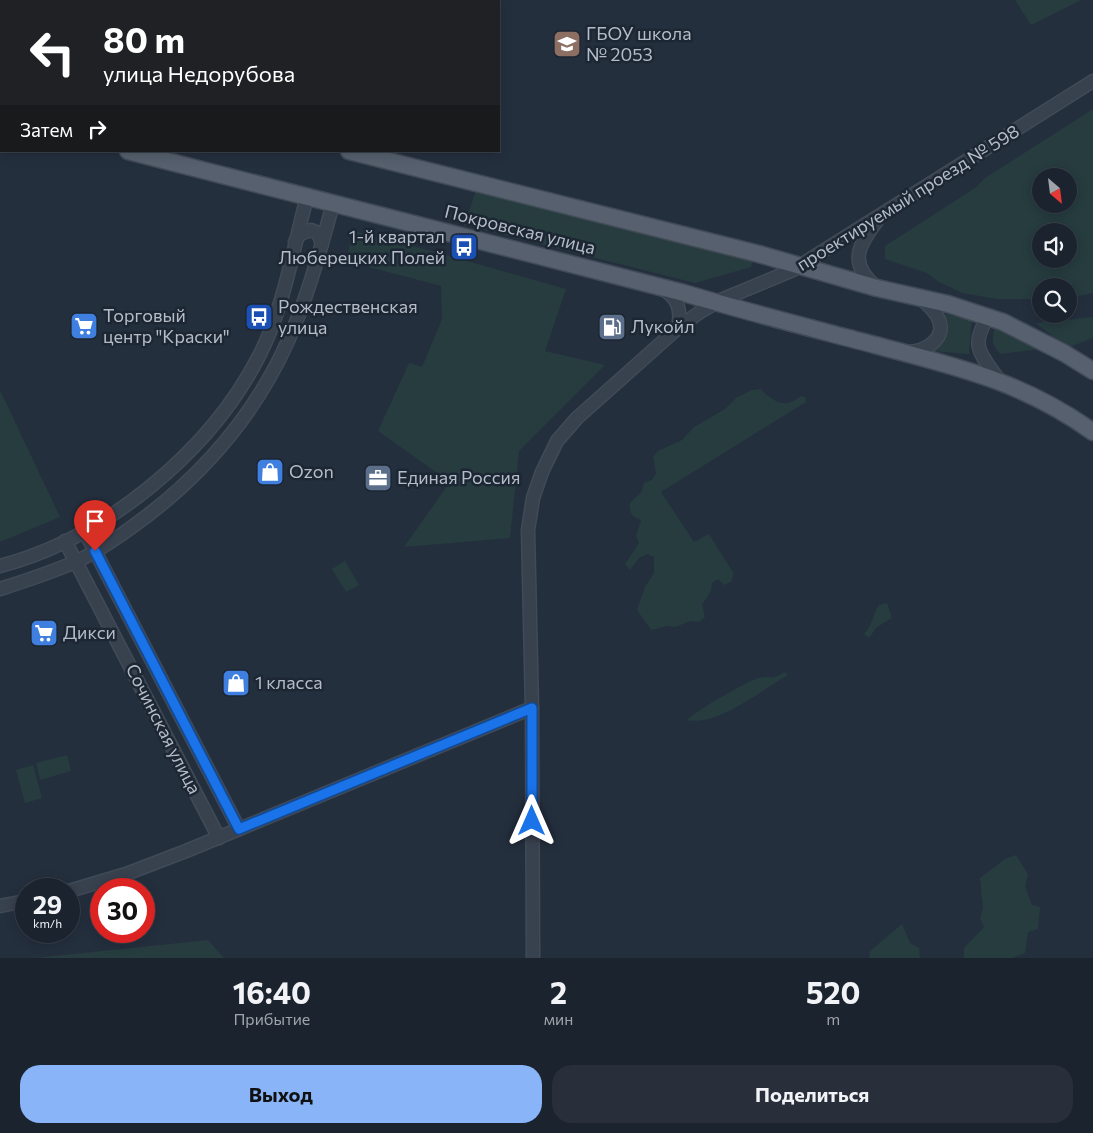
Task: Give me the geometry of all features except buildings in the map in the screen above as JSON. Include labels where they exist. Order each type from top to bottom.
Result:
[{"type":"main road","name":"Покровская улица","points":[[132,152],[656,286],[999,380]]},
{"type":"main road","name":"Покровская улица","points":[[353,152],[759,254],[877,288],[948,304],[996,320]]},
{"type":"main road","points":[[996,320],[1064,353],[1093,371]]},
{"type":"main road","points":[[999,380],[1043,400],[1093,432]]},
{"type":"street","name":"проектируемый проезд № 598","points":[[533,958],[532,708],[528,530],[533,498],[556,441],[577,418],[678,328],[717,303],[799,267],[1093,80]]},
{"type":"street","points":[[0,566],[39,553],[65,541],[138,497],[177,464],[216,420],[259,356],[276,313],[307,197]]},
{"type":"street","points":[[0,589],[77,562],[95,551],[165,504],[231,436],[262,390],[288,341],[322,244],[333,204]]},
{"type":"street","points":[[877,288],[864,276],[858,258],[864,240],[884,212]]},
{"type":"street","points":[[295,242],[300,234],[311,230],[318,233],[322,244]]},
{"type":"street","points":[[656,286],[671,295],[679,306],[680,318],[678,328]]},
{"type":"street","points":[[901,352],[926,348],[939,336],[940,327],[937,316],[921,298]]},
{"type":"street","points":[[996,320],[978,335],[978,346],[999,380]]},
{"type":"street","name":"Сочинская улица","points":[[84,530],[239,829]]},
{"type":"street","name":"Сочинская улица","points":[[65,541],[219,838]]},
{"type":"street","points":[[80,888],[126,874],[219,838],[532,708]]},
{"type":"street","points":[[0,906],[15,903]]},
{"type":"green space","points":[[1015,0],[1081,0],[1031,25]]},
{"type":"green space","points":[[1093,109],[1093,293],[1077,296],[1077,278],[1032,278],[1032,299],[997,299],[962,293],[939,282],[927,273],[885,259],[885,246],[975,188],[985,178]]},
{"type":"green space","points":[[477,188],[753,260],[751,267],[695,283],[464,225]]},
{"type":"green space","points":[[353,231],[566,289],[545,351],[605,365],[519,451],[510,538],[404,547],[450,482],[378,431],[409,363],[422,367],[442,319],[441,286],[346,261]]},
{"type":"green space","points":[[940,313],[972,320],[969,354],[931,351]]},
{"type":"green space","points":[[1093,317],[1093,338],[1067,348],[1036,323],[1077,323],[1077,319]]},
{"type":"green space","points":[[1002,324],[1048,348],[1001,354],[993,344],[993,338],[994,330]]},
{"type":"green space","points":[[761,389],[766,395],[778,402],[792,402],[802,396],[806,398],[806,402],[661,492],[694,542],[709,534],[734,574],[731,582],[724,585],[718,579],[712,583],[711,591],[702,605],[705,617],[699,622],[690,621],[676,627],[667,626],[651,630],[637,610],[645,587],[654,573],[654,557],[647,554],[639,558],[630,570],[625,564],[639,543],[636,536],[641,520],[632,514],[630,503],[642,491],[644,483],[652,480],[656,473],[653,457],[658,451],[682,440],[694,427],[725,409],[737,397],[752,390]]},
{"type":"green space","points":[[0,390],[60,517],[0,542]]},
{"type":"green space","points":[[345,561],[359,585],[346,592],[332,569]]},
{"type":"green space","points":[[887,603],[892,618],[877,627],[869,638],[864,634],[879,605]]},
{"type":"green space","points":[[784,672],[788,675],[725,713],[699,721],[687,720],[743,685],[762,677],[774,677]]},
{"type":"green space","points":[[67,755],[71,771],[40,780],[36,763]]},
{"type":"green space","points":[[33,765],[42,798],[25,803],[16,770]]},
{"type":"green space","points":[[1016,855],[1028,874],[1025,886],[1032,905],[1040,907],[1038,929],[1028,932],[1025,953],[1012,958],[964,958],[964,948],[984,927],[980,918],[983,908],[980,878],[1005,859]]},
{"type":"green space","points":[[902,924],[910,943],[919,948],[920,958],[869,958],[870,951]]},
{"type":"green space","points":[[208,940],[224,958],[35,958]]},
{"type":"place","name":"ГБОУ школа № 2053","points":[[567,44]]},
{"type":"place","name":"1-й квартал Люберецких Полей","points":[[464,247]]},
{"type":"place","name":"Рождественская улица","points":[[259,317]]},
{"type":"place","name":"Торговый центр \"Краски\"","points":[[84,326]]},
{"type":"place","name":"Лукойл","points":[[612,327]]},
{"type":"place","name":"Ozon","points":[[270,472]]},
{"type":"place","name":"Единая Россия","points":[[378,478]]},
{"type":"place","name":"Дикси","points":[[44,633]]},
{"type":"place","name":"1 класса","points":[[236,683]]},
{"type":"route","points":[[95,551],[239,829],[532,708],[532,821]]}]
